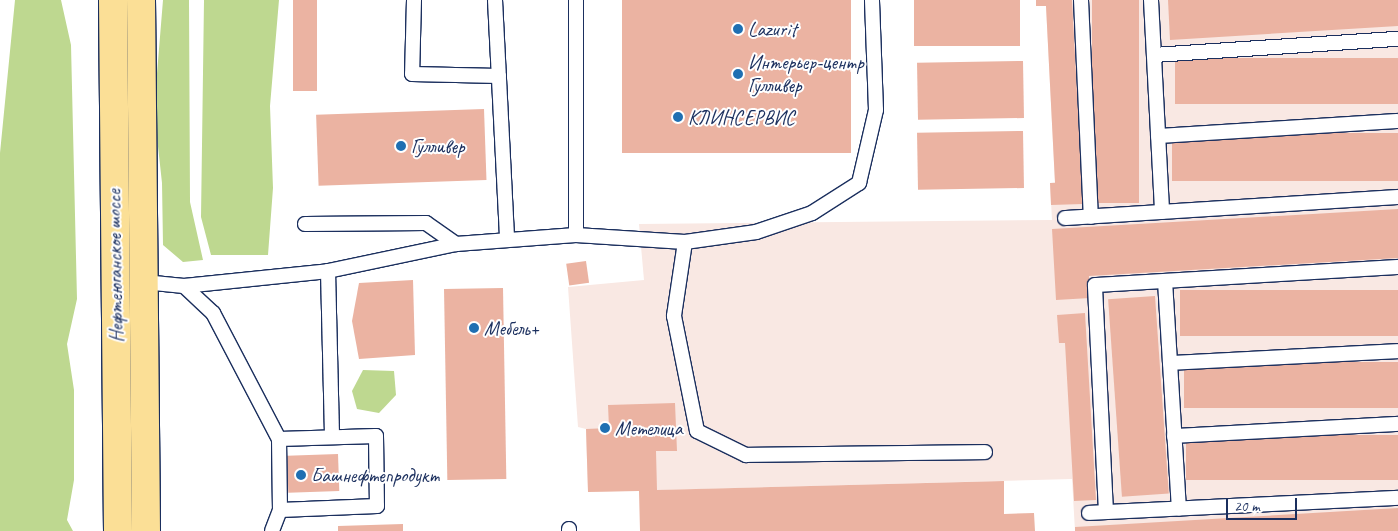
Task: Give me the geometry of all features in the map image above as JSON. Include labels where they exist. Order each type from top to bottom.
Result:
[{"type":"main road","name":"Нефтеюганское шоссе","points":[[112,0],[118,531]]},
{"type":"main road","name":"Нефтеюганское шоссе","points":[[141,0],[146,531]]},
{"type":"lane","points":[[414,0],[412,74],[499,76]]},
{"type":"lane","points":[[495,0],[507,240]]},
{"type":"lane","points":[[576,0],[576,235]]},
{"type":"lane","points":[[144,282],[184,286],[328,271],[456,244],[507,240],[576,235],[685,242],[766,229],[812,213],[859,183],[876,110],[872,0]]},
{"type":"lane","points":[[1080,0],[1091,217]]},
{"type":"lane","points":[[1150,0],[1162,212]]},
{"type":"lane","points":[[1154,55],[1398,39]]},
{"type":"lane","points":[[1158,136],[1398,121]]},
{"type":"lane","points":[[1064,218],[1398,197]]},
{"type":"lane","points":[[304,224],[426,223],[456,244]]},
{"type":"lane","points":[[685,242],[674,316],[697,431],[746,455],[985,452]]},
{"type":"lane","points":[[1106,512],[1095,285],[1398,267]]},
{"type":"lane","points":[[328,271],[332,437]]},
{"type":"lane","points":[[1165,281],[1179,509]]},
{"type":"lane","points":[[184,286],[213,313],[279,439],[280,510],[272,531]]},
{"type":"lane","points":[[1170,363],[1398,351]]},
{"type":"lane","points":[[1174,436],[1398,424]]},
{"type":"lane","points":[[279,439],[376,436],[377,506],[280,510]]},
{"type":"lane","points":[[1089,513],[1398,498]]},
{"type":"shaded area","points":[[1036,0],[1398,0],[1398,531],[1075,531],[1072,479],[588,492],[586,429],[578,427],[568,287],[644,280],[639,224],[1052,220],[1050,183],[1055,182],[1046,6],[1036,6]]},
{"type":"green space","points":[[15,0],[61,0],[71,45],[77,299],[67,344],[74,390],[74,480],[67,520],[73,531],[0,531],[0,153]]},
{"type":"green space","points":[[163,0],[189,0],[190,202],[203,260],[183,262],[163,245],[162,183],[154,110]]},
{"type":"green space","points":[[204,0],[279,0],[270,106],[273,188],[268,255],[211,255],[201,217]]},
{"type":"green space","points":[[363,370],[394,371],[396,395],[379,413],[357,409],[352,391]]},
{"type":"building","points":[[293,0],[317,0],[317,91],[293,91]]},
{"type":"building","name":"Интерьер-центр Гулливер","points":[[622,0],[851,0],[851,153],[622,153]]},
{"type":"building","points":[[914,0],[1020,0],[1020,46],[914,46]]},
{"type":"building","points":[[1036,0],[1072,0],[1083,204],[1051,205],[1050,183],[1055,183],[1046,6],[1036,6]]},
{"type":"building","points":[[1092,0],[1139,0],[1139,203],[1092,203]]},
{"type":"building","points":[[1168,0],[1398,0],[1398,26],[1170,40]]},
{"type":"building","points":[[1175,58],[1398,58],[1398,104],[1175,104]]},
{"type":"building","points":[[1023,61],[1024,118],[918,120],[917,63]]},
{"type":"building","name":"Гулливер","points":[[484,109],[486,180],[319,186],[316,115]]},
{"type":"building","points":[[1023,131],[1024,188],[918,190],[917,133]]},
{"type":"building","points":[[1172,133],[1398,133],[1398,181],[1172,181]]},
{"type":"building","points":[[1398,209],[1398,258],[1089,276],[1090,298],[1056,300],[1052,229]]},
{"type":"building","points":[[586,261],[589,283],[569,286],[566,264]]},
{"type":"building","points":[[413,280],[415,355],[359,359],[352,321],[359,283]]},
{"type":"building","points":[[503,288],[506,479],[447,480],[444,289]]},
{"type":"building","points":[[1180,290],[1398,290],[1398,336],[1180,336]]},
{"type":"building","points":[[1155,296],[1169,494],[1122,497],[1108,299]]},
{"type":"building","points":[[1085,313],[1096,500],[1074,501],[1065,343],[1059,343],[1057,315]]},
{"type":"building","points":[[1184,362],[1398,362],[1398,408],[1184,408]]},
{"type":"building","points":[[675,403],[677,451],[656,451],[657,490],[1004,481],[1004,514],[1034,513],[1035,531],[640,531],[639,491],[588,492],[586,429],[609,428],[608,405]]},
{"type":"building","points":[[1186,435],[1398,435],[1398,480],[1186,480]]},
{"type":"building","points":[[338,454],[339,491],[288,493],[287,456]]},
{"type":"building","points":[[1398,508],[1398,531],[1075,531],[1075,527]]},
{"type":"building","points":[[403,524],[403,531],[338,531],[338,526]]},
{"type":"place","name":"Lazurit","points":[[738,29]]},
{"type":"place","name":"Интерьер-центр Гулливер","points":[[738,74]]},
{"type":"place","name":"КЛИНСЕРВИС","points":[[678,117]]},
{"type":"place","name":"Гулливер","points":[[401,146]]},
{"type":"place","name":"Мебель+","points":[[474,328]]},
{"type":"place","name":"Метелица","points":[[605,428]]},
{"type":"place","name":"Башнефтепродукт","points":[[301,475]]}]
